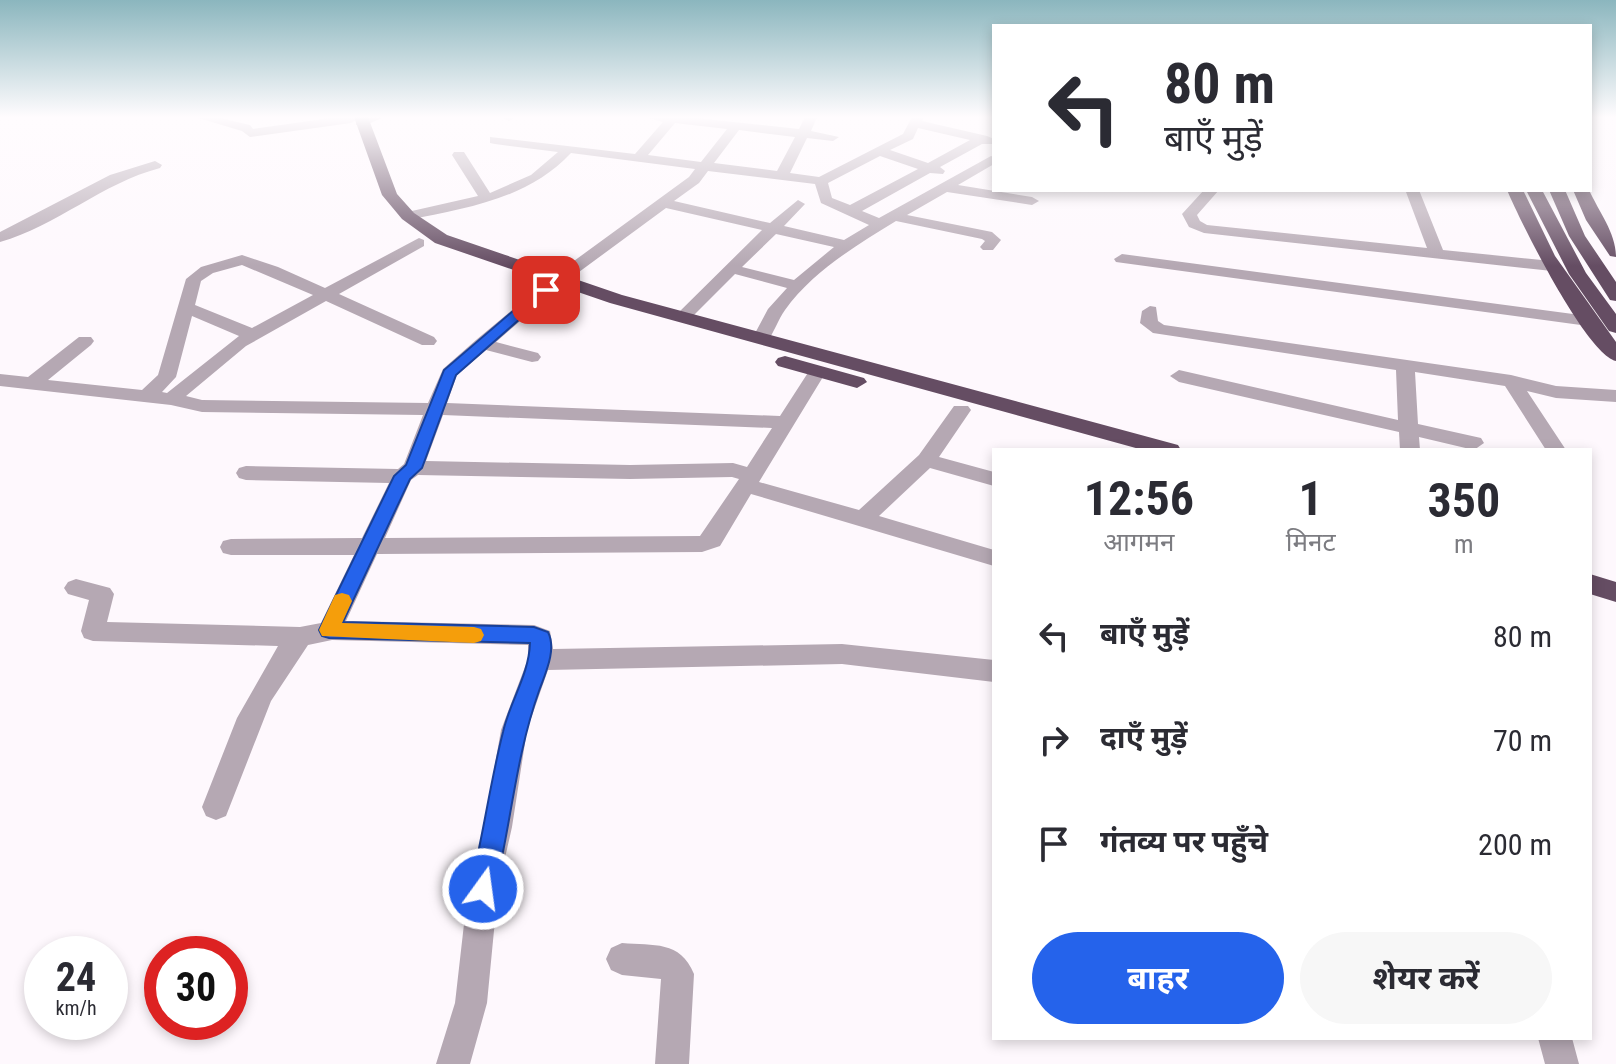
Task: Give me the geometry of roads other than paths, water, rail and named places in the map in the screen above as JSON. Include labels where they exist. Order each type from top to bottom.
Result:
[{"type":"highway","points":[[368,167],[372,192],[390,221],[419,243],[496,275],[552,285],[761,339],[817,372],[1103,448]]},
{"type":"highway","points":[[379,167],[390,195],[408,216],[441,239],[552,285],[785,354],[1162,448]]},
{"type":"highway","points":[[1516,192],[1527,223],[1552,266],[1588,321],[1616,355]]},
{"type":"highway","points":[[1535,192],[1578,274],[1616,327]]},
{"type":"highway","points":[[1558,192],[1577,236],[1616,296]]},
{"type":"highway","points":[[1582,192],[1594,220],[1616,252]]},
{"type":"highway","points":[[1592,570],[1616,577]]},
{"type":"highway","points":[[1592,585],[1616,592]]},
{"type":"street","points":[[0,237],[34,224],[111,179],[150,167]]},
{"type":"street","points":[[466,167],[486,198]]},
{"type":"street","points":[[408,216],[486,198],[534,180],[552,167]]},
{"type":"street","points":[[329,630],[368,544],[408,472],[449,373],[552,285],[664,203],[705,167],[821,181],[849,167]]},
{"type":"street","points":[[782,176],[787,167]]},
{"type":"street","points":[[923,167],[955,184],[1032,201]]},
{"type":"street","points":[[850,211],[935,167]]},
{"type":"street","points":[[761,339],[767,324],[795,285],[849,246],[981,167]]},
{"type":"street","points":[[821,181],[826,200],[850,211],[889,221],[987,235],[993,240],[988,247]]},
{"type":"street","points":[[1206,192],[1189,214],[1194,224],[1204,229],[1552,266]]},
{"type":"street","points":[[1413,192],[1437,253]]},
{"type":"street","points":[[664,203],[849,246]]},
{"type":"street","points":[[682,317],[798,204]]},
{"type":"street","points":[[171,399],[240,342],[327,297],[419,243]]},
{"type":"street","points":[[1122,259],[1202,277],[1588,321]]},
{"type":"street","points":[[145,397],[167,377],[194,279],[207,270],[236,260],[272,270],[428,341]]},
{"type":"street","points":[[732,269],[795,285]]},
{"type":"street","points":[[185,307],[255,336]]},
{"type":"street","points":[[1150,311],[1149,323],[1159,329],[1511,381],[1556,392],[1616,396]]},
{"type":"street","points":[[31,384],[85,341]]},
{"type":"street","points":[[482,344],[532,357]]},
{"type":"street","points":[[1405,366],[1410,448]]},
{"type":"street","points":[[231,547],[702,544],[712,540],[817,372]]},
{"type":"street","points":[[1179,376],[1474,443]]},
{"type":"street","points":[[0,380],[171,399],[202,406],[436,409],[786,422]]},
{"type":"street","points":[[1511,381],[1555,448]]},
{"type":"street","points":[[864,518],[926,460],[961,410]]},
{"type":"street","points":[[926,460],[992,478]]},
{"type":"street","points":[[246,473],[733,470],[748,481],[992,557]]},
{"type":"street","points":[[76,588],[102,594],[93,631],[300,637],[329,630],[534,635],[541,638],[540,659],[514,730],[498,827],[483,889],[471,1003],[453,1064]]},
{"type":"street","points":[[216,807],[240,745],[280,659],[300,637]]},
{"type":"street","points":[[540,659],[842,654],[992,671]]},
{"type":"street","points":[[622,959],[669,963],[678,974],[672,1064]]},
{"type":"street","points":[[1556,1040],[1562,1064]]}]
